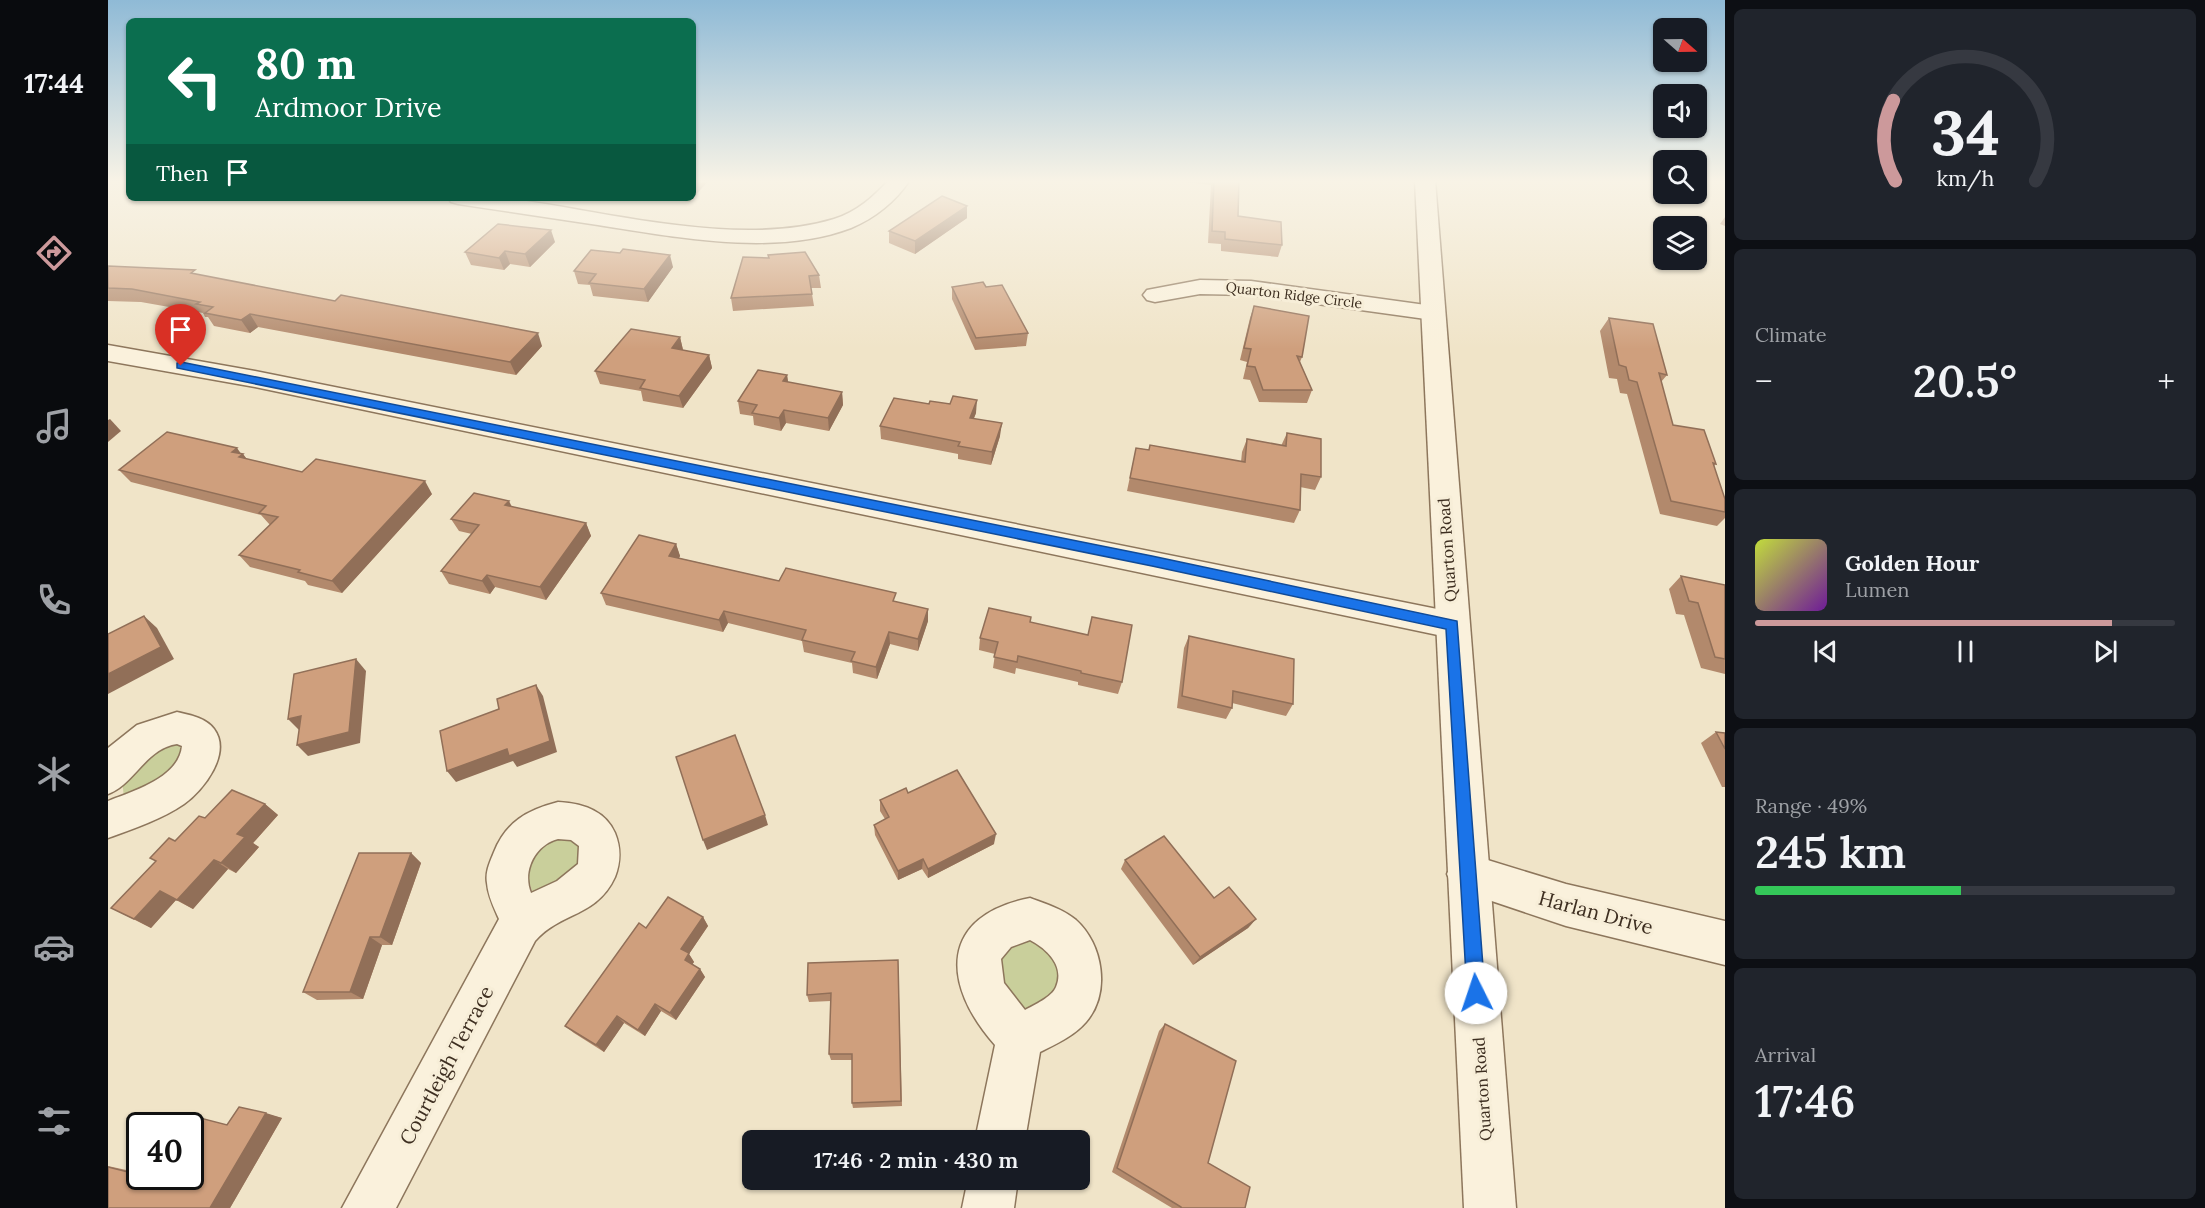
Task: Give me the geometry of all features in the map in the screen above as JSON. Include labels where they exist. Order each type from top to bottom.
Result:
[{"type":"street","name":"Quarton Road","points":[[1428,236],[1490,1208]]},
{"type":"street","name":"Quarton Ridge Circle","points":[[1155,295],[1200,287],[1242,287],[1433,313]]},
{"type":"street","points":[[108,353],[255,379],[1452,625]]},
{"type":"street","points":[[108,777],[126,751],[154,734],[180,730],[190,731],[201,740],[200,761],[188,777],[170,792],[108,820]]},
{"type":"street","name":"Harlan Drive","points":[[1468,874],[1566,905],[1725,943]]},
{"type":"street","name":"Courtleigh Terrace","points":[[368,1208],[523,921]]},
{"type":"street","points":[[1002,1130],[1019,1038]]},
{"type":"street","points":[[988,1208],[991,1190]]},
{"type":"green space","points":[[176,744],[183,748],[175,776],[124,798],[122,779],[141,752]]},
{"type":"green space","points":[[578,836],[583,866],[534,895],[524,870],[536,842]]},
{"type":"green space","points":[[1034,938],[1054,952],[1059,962],[1059,982],[1055,991],[1041,1005],[1021,1012],[1005,989],[998,966],[1003,948]]},
{"type":"building","points":[[483,236],[544,236],[525,254],[505,251],[499,258],[465,252]]},
{"type":"building","points":[[903,236],[922,236],[915,241]]},
{"type":"building","points":[[1225,236],[1282,236],[1282,245],[1225,239]]},
{"type":"building","points":[[623,249],[670,255],[644,289],[589,283],[596,274],[574,271],[591,250],[620,253]]},
{"type":"building","points":[[805,252],[819,275],[809,276],[812,294],[731,298],[743,257],[769,258],[768,255]]},
{"type":"building","points":[[108,266],[195,270],[191,273],[335,301],[341,295],[538,333],[510,362],[250,314],[241,320],[205,313],[213,307],[196,304],[200,302],[132,289],[108,288]]},
{"type":"building","points":[[983,282],[986,287],[1002,285],[1028,333],[976,338],[952,287]]},
{"type":"building","points":[[1254,306],[1309,316],[1302,357],[1297,356],[1312,390],[1263,390],[1255,367],[1247,366],[1251,349],[1244,348]]},
{"type":"building","points":[[1609,318],[1653,324],[1667,375],[1659,373],[1673,425],[1704,430],[1725,499],[1725,512],[1671,501],[1637,382],[1629,380],[1626,367],[1619,365]]},
{"type":"building","points":[[631,329],[680,337],[672,348],[709,355],[679,396],[640,388],[645,380],[595,371]]},
{"type":"building","points":[[758,370],[787,375],[783,381],[842,392],[828,418],[784,410],[779,418],[752,413],[757,405],[738,401]]},
{"type":"building","points":[[953,396],[977,400],[970,418],[1002,423],[992,452],[958,446],[960,442],[880,426],[894,398],[929,404],[930,401],[950,404]]},
{"type":"building","points":[[167,432],[237,448],[232,452],[243,454],[239,457],[302,472],[316,459],[425,481],[332,581],[298,572],[300,570],[239,555],[278,517],[259,513],[266,506],[119,470]]},
{"type":"building","points":[[1287,433],[1321,439],[1321,477],[1301,474],[1300,510],[1130,478],[1136,448],[1149,450],[1150,445],[1245,462],[1247,439],[1286,446]]},
{"type":"building","points":[[474,493],[509,501],[505,505],[586,523],[540,587],[487,575],[482,581],[441,571],[479,525],[451,519]]},
{"type":"building","points":[[639,535],[676,544],[669,556],[779,581],[786,568],[896,593],[893,601],[928,609],[918,639],[889,632],[876,667],[851,661],[855,652],[802,640],[806,630],[724,611],[719,620],[601,593]]},
{"type":"building","points":[[1681,576],[1725,585],[1725,659],[1715,657],[1698,603],[1689,601]]},
{"type":"building","points":[[989,608],[1031,617],[1030,622],[1088,635],[1092,617],[1132,625],[1122,682],[1018,656],[1017,662],[994,657],[998,642],[980,638]]},
{"type":"building","points":[[144,616],[161,647],[108,674],[108,634]]},
{"type":"building","points":[[1189,636],[1294,659],[1293,704],[1233,691],[1232,708],[1182,696]]},
{"type":"building","points":[[356,659],[349,732],[297,745],[301,716],[288,719],[294,674]]},
{"type":"building","points":[[536,685],[550,741],[509,756],[507,749],[447,771],[440,731],[499,709],[497,699]]},
{"type":"building","points":[[1716,732],[1725,733],[1725,749]]},
{"type":"building","points":[[735,735],[765,815],[703,840],[676,757]]},
{"type":"building","points":[[957,770],[996,834],[928,869],[923,859],[898,871],[874,825],[889,817],[880,800],[906,788],[908,793]]},
{"type":"building","points":[[232,790],[265,804],[237,834],[245,837],[221,863],[214,860],[177,900],[160,891],[134,919],[111,908],[156,861],[150,858],[169,838],[175,841],[199,816],[205,818]]},
{"type":"building","points":[[1164,836],[1214,898],[1229,887],[1256,919],[1200,957],[1125,860]]},
{"type":"building","points":[[359,853],[411,853],[380,937],[370,937],[350,992],[303,992]]},
{"type":"building","points":[[668,897],[703,917],[681,949],[689,953],[685,960],[700,969],[670,1013],[655,1004],[638,1030],[617,1016],[596,1045],[565,1026],[639,923],[646,928]]},
{"type":"building","points":[[898,960],[901,1101],[852,1103],[852,1054],[829,1054],[831,993],[807,995],[808,963]]},
{"type":"building","points":[[1165,1024],[1236,1061],[1208,1163],[1250,1187],[1245,1208],[1181,1208],[1117,1168]]},
{"type":"building","points":[[239,1107],[266,1113],[210,1208],[108,1208],[108,1167],[126,1172],[126,1190],[204,1190],[204,1119],[227,1125]]},
{"type":"route","points":[[181,366],[255,379],[502,431],[1152,561],[1452,625],[1476,993]]}]
